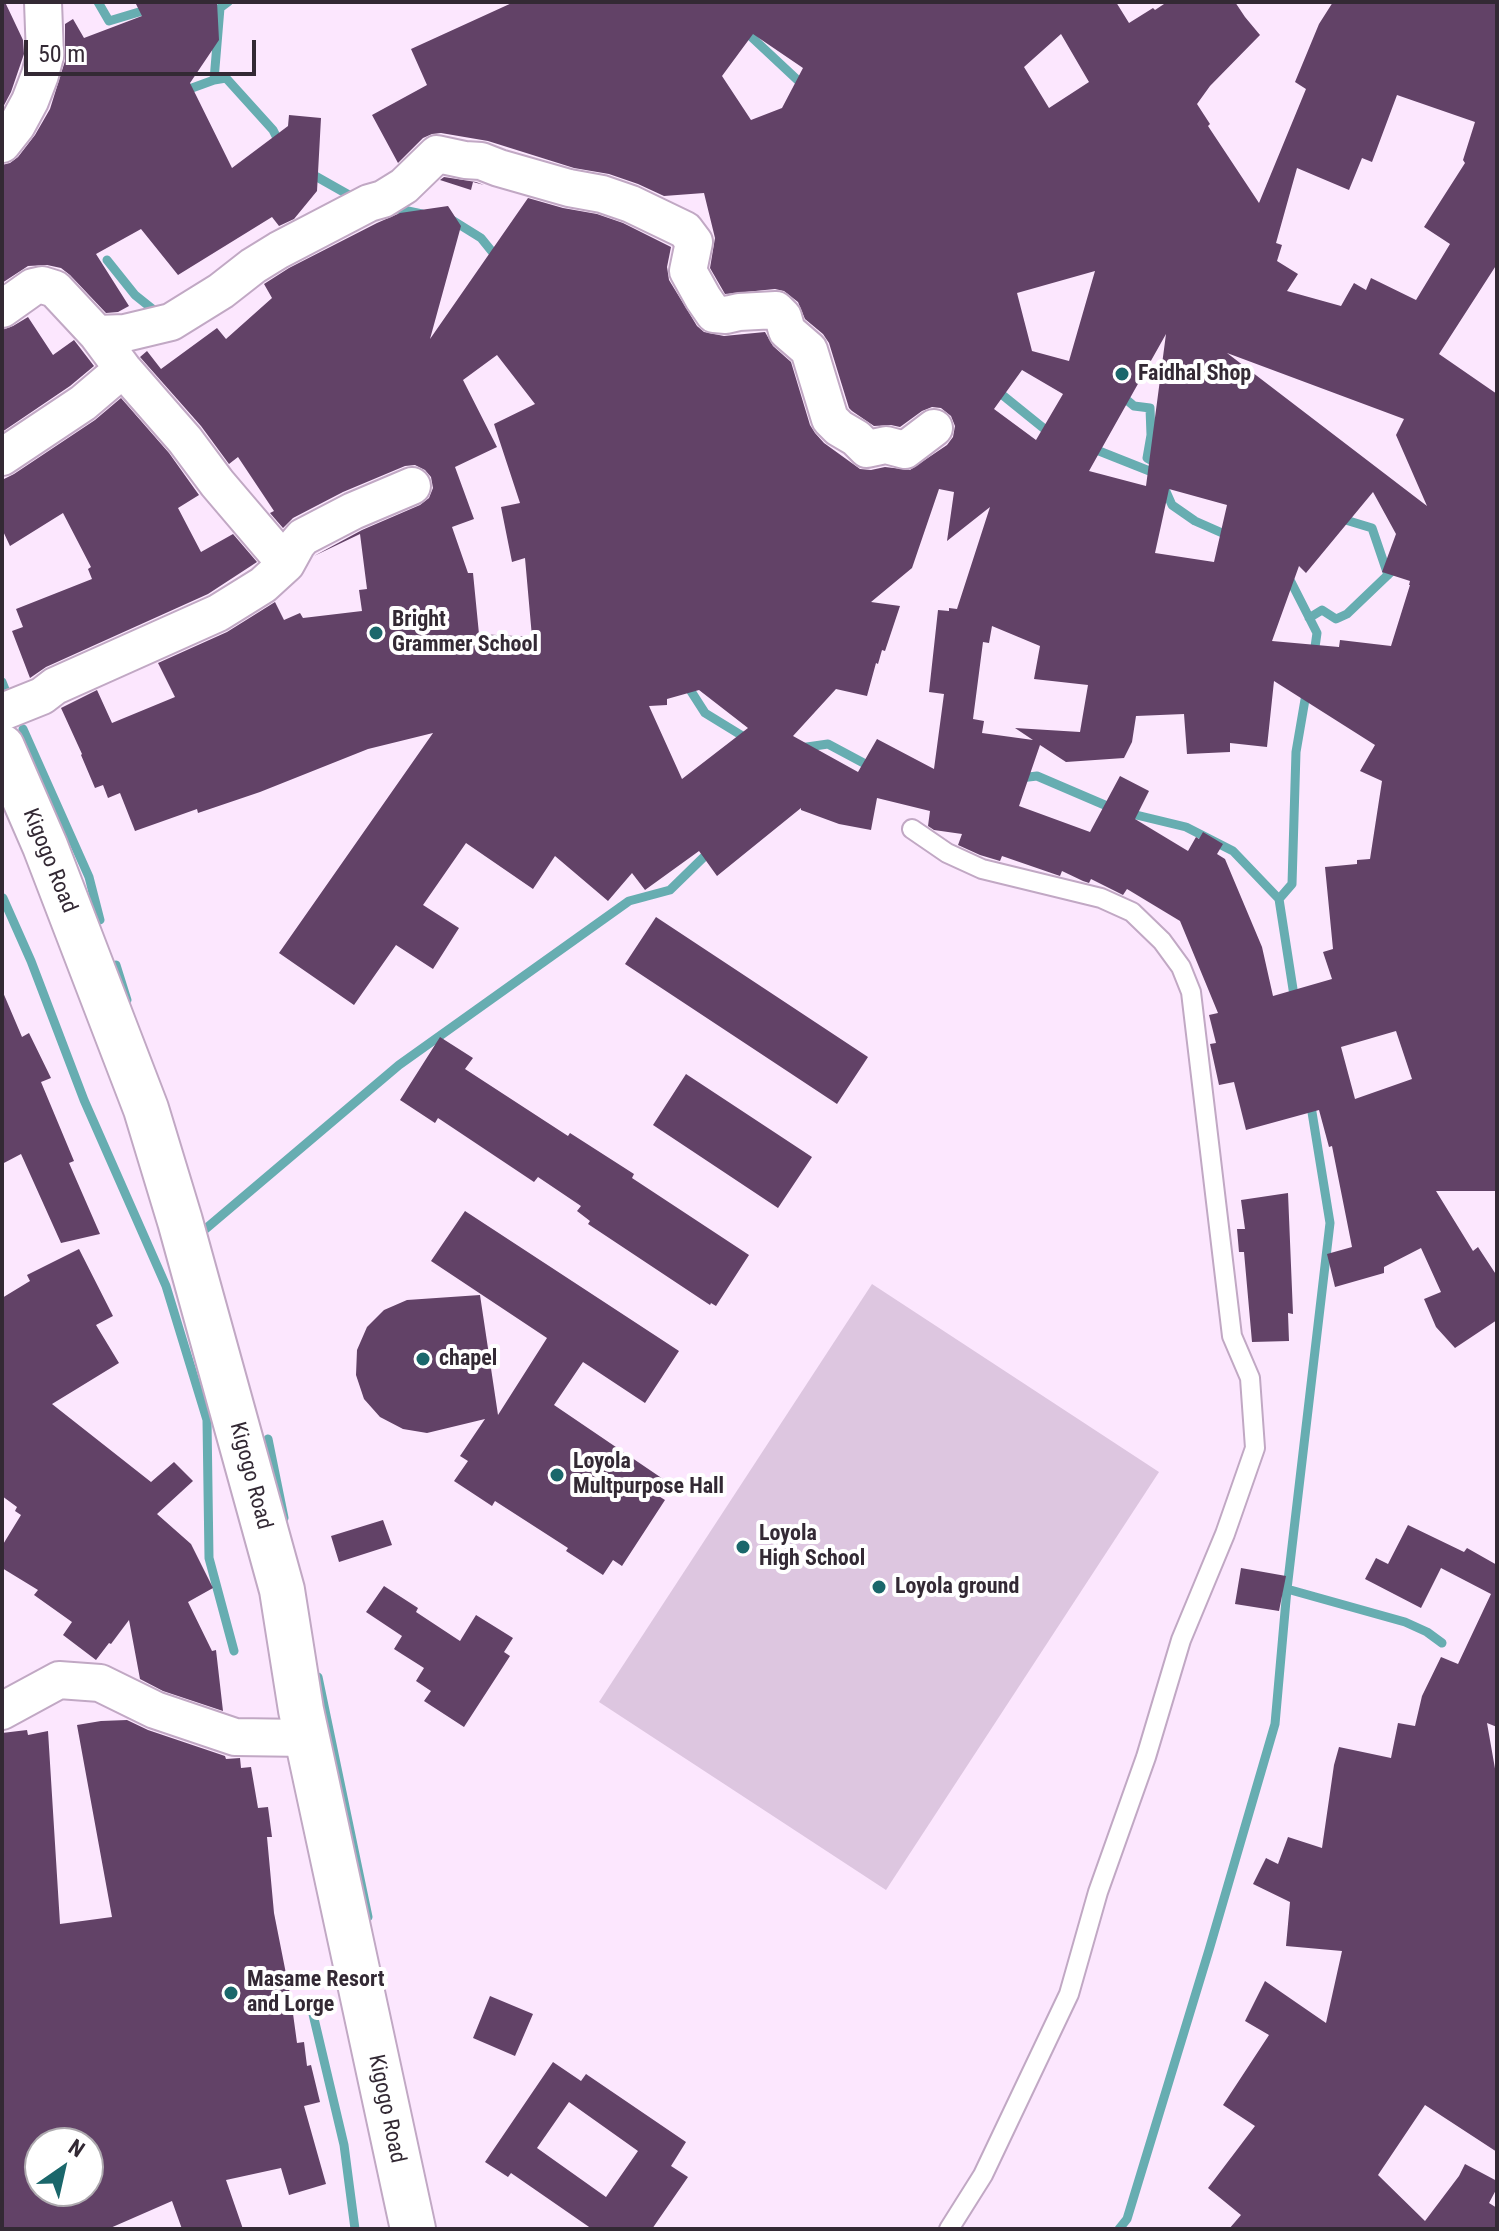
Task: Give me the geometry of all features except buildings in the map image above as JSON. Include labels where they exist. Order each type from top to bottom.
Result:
[{"type":"main road","name":"Kigogo Road","points":[[2,747],[45,846],[146,1109],[180,1221],[282,1590],[307,1738],[413,2229]]},
{"type":"street","points":[[2,144],[17,125],[40,75],[45,56],[43,2]]},
{"type":"street","points":[[97,334],[125,333],[171,322],[279,250],[404,186],[437,154],[481,161],[631,204],[685,230],[694,242],[688,271],[714,314],[776,310],[783,317],[787,331],[809,350],[830,419],[839,428],[867,449],[886,445],[905,450],[934,428]]},
{"type":"street","points":[[2,309],[33,287],[42,285],[55,289],[97,334],[286,564]]},
{"type":"street","points":[[2,457],[83,403],[123,369]]},
{"type":"street","points":[[2,712],[218,613],[263,585],[286,564],[297,544],[313,531],[412,486]]},
{"type":"street","points":[[2,1711],[59,1680],[100,1683],[155,1710],[235,1737],[307,1738]]},
{"type":"lane","points":[[912,829],[947,853],[982,869],[1101,898],[1132,912],[1162,941],[1181,967],[1191,992],[1232,1336],[1250,1378],[1255,1448],[1225,1534],[1181,1640],[1146,1757],[1098,1892],[1069,1994],[983,2175],[949,2229]]},
{"type":"shaded area","name":"Loyola ground","points":[[872,1284],[1159,1472],[886,1890],[599,1702]]},
{"type":"waterway","points":[[98,2],[109,21],[149,9]]},
{"type":"waterway","points":[[228,2],[220,8],[214,80],[226,78],[273,130],[280,144]]},
{"type":"waterway","points":[[744,30],[806,88]]},
{"type":"waterway","points":[[181,92],[214,80]]},
{"type":"waterway","points":[[310,173],[356,199]]},
{"type":"waterway","points":[[389,207],[422,214]]},
{"type":"waterway","points":[[452,220],[481,238],[498,259]]},
{"type":"waterway","points":[[107,260],[135,295],[160,315]]},
{"type":"waterway","points":[[995,389],[1053,433]]},
{"type":"waterway","points":[[1128,401],[1134,406],[1150,408],[1151,435],[1147,458],[1158,464]]},
{"type":"waterway","points":[[1089,447],[1157,474]]},
{"type":"waterway","points":[[1164,487],[1172,505],[1195,521],[1229,536]]},
{"type":"waterway","points":[[1339,518],[1372,528],[1388,575]]},
{"type":"waterway","points":[[1309,618],[1322,610],[1336,619],[1347,614],[1392,571]]},
{"type":"waterway","points":[[1288,576],[1317,633],[1314,654]]},
{"type":"waterway","points":[[2,682],[8,697]]},
{"type":"waterway","points":[[687,685],[705,713],[749,740]]},
{"type":"waterway","points":[[1295,1002],[1279,899],[1292,884],[1296,752],[1307,688]]},
{"type":"waterway","points":[[23,729],[89,877],[100,920]]},
{"type":"waterway","points":[[800,748],[828,744],[871,767]]},
{"type":"waterway","points":[[1020,778],[1037,776],[1114,809]]},
{"type":"waterway","points":[[1128,813],[1186,827],[1233,851],[1279,899]]},
{"type":"waterway","points":[[196,1237],[399,1065],[629,901],[670,890],[712,849]]},
{"type":"waterway","points":[[3,898],[31,961],[84,1100],[166,1286],[207,1420],[209,1558],[234,1651]]},
{"type":"waterway","points":[[116,965],[127,1000]]},
{"type":"waterway","points":[[1119,2229],[1127,2219],[1275,1724],[1287,1589],[1330,1223],[1310,1100]]},
{"type":"waterway","points":[[268,1439],[284,1518]]},
{"type":"waterway","points":[[1287,1589],[1405,1622],[1442,1643]]},
{"type":"waterway","points":[[318,1677],[368,1917]]},
{"type":"waterway","points":[[312,2010],[344,2145],[355,2229]]},
{"type":"place","name":"Faidhal Shop","points":[[1122,374]]},
{"type":"place","name":"Bright Grammer School","points":[[376,633]]},
{"type":"place","name":"chapel","points":[[423,1359]]},
{"type":"place","name":"Loyola Multpurpose Hall","points":[[557,1475]]},
{"type":"place","name":"Loyola High School","points":[[743,1547]]},
{"type":"place","name":"Loyola ground","points":[[879,1587]]},
{"type":"place","name":"Masame Resort and Lorge","points":[[231,1993]]}]
